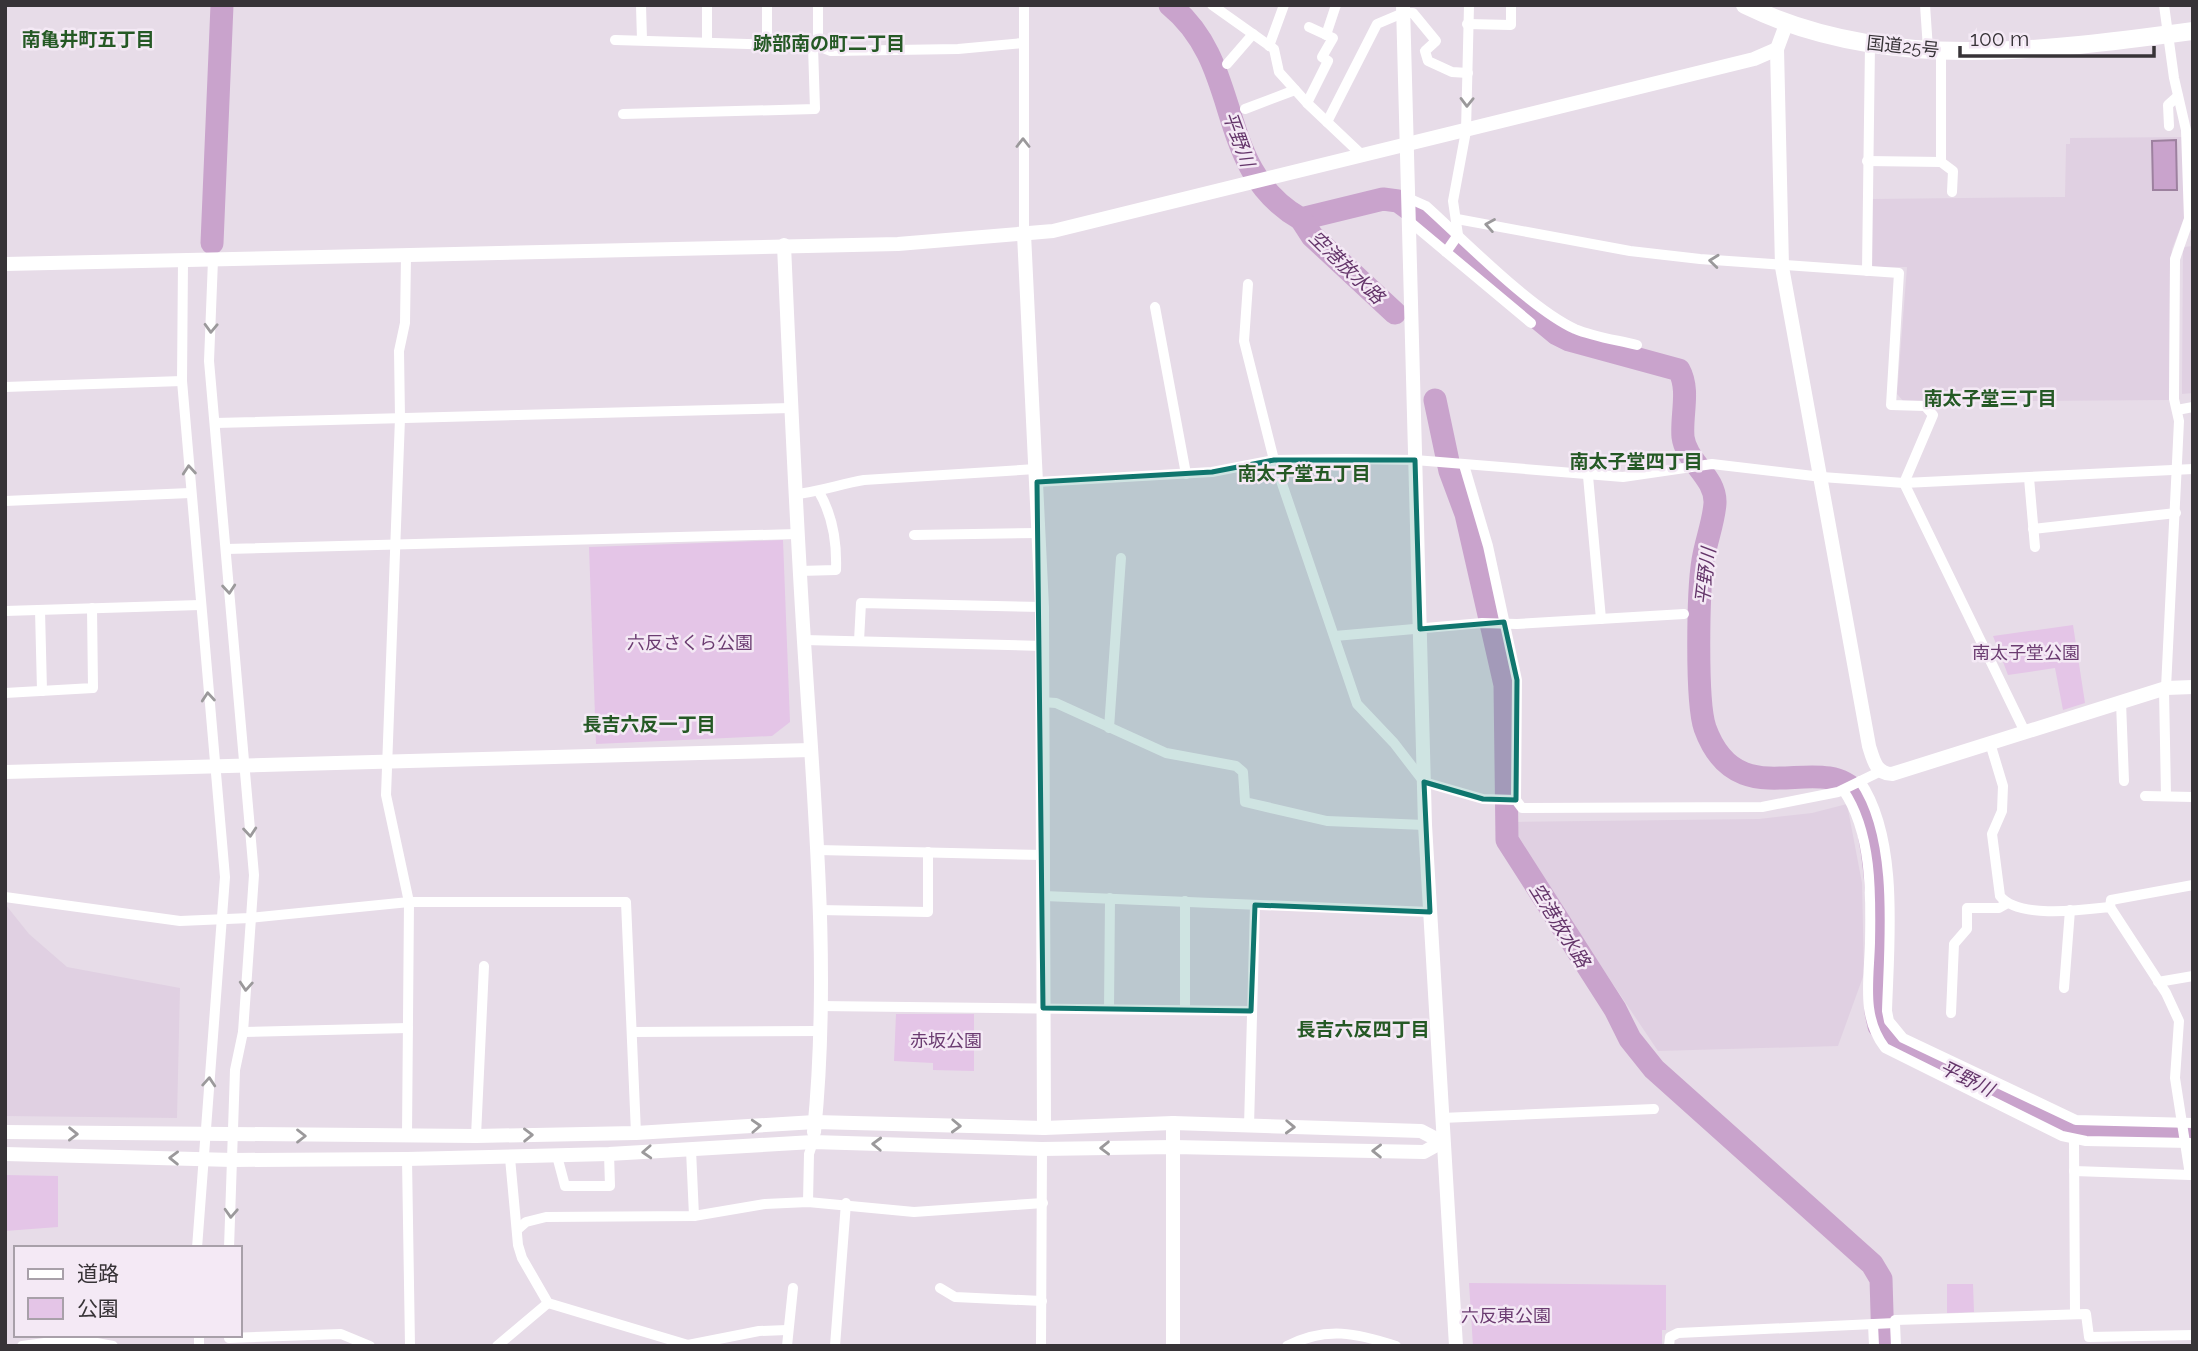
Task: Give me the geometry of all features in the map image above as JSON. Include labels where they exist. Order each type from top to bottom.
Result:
[{"type":"highway","name":"国道25号","points":[[1745,5],[1787,22],[1870,44],[1935,50],[1979,52],[2056,47],[2193,31]]},
{"type":"street","points":[[641,5],[642,40]]},
{"type":"street","points":[[707,5],[707,42]]},
{"type":"street","points":[[767,5],[768,44]]},
{"type":"street","points":[[623,114],[815,109],[818,5]]},
{"type":"street","points":[[1024,5],[1023,212],[1043,646],[1044,1128]]},
{"type":"street","points":[[1212,5],[1273,49],[1279,72],[1307,103],[1363,156]]},
{"type":"street","points":[[1269,46],[1284,5]]},
{"type":"street","points":[[1326,35],[1336,5]]},
{"type":"street","points":[[1446,252],[1458,235],[1452,201],[1466,131],[1469,5]]},
{"type":"street","points":[[1468,24],[1511,25],[1511,5]]},
{"type":"street","points":[[1925,5],[1935,50],[1941,162]]},
{"type":"street","points":[[2164,5],[2186,130],[2189,219],[2175,259],[2177,468],[2165,688],[2166,796]]},
{"type":"street","points":[[1403,9],[1413,13],[1436,41],[1425,51],[1429,61],[1452,72],[1468,73]]},
{"type":"street","points":[[1327,122],[1377,24],[1403,9]]},
{"type":"street","points":[[1403,9],[1425,825],[1442,1142],[1457,1346]]},
{"type":"street","points":[[1787,22],[1777,49],[1782,267],[1869,746],[1881,771]]},
{"type":"street","points":[[1307,103],[1328,61],[1322,57],[1333,38],[1309,27]]},
{"type":"street","points":[[1227,64],[1252,34]]},
{"type":"street","points":[[615,40],[816,46],[831,51],[958,48],[1023,43]]},
{"type":"street","points":[[1867,271],[1870,44]]},
{"type":"street","points":[[5,264],[898,244],[1024,234],[1139,212],[1754,59],[1777,49]]},
{"type":"street","points":[[1245,109],[1295,90]]},
{"type":"street","points":[[2169,126],[2168,105],[2178,96]]},
{"type":"street","points":[[1867,161],[1941,162],[1953,171],[1952,192]]},
{"type":"street","points":[[1408,198],[1426,206],[1564,323],[1577,330],[1637,345]]},
{"type":"street","points":[[1457,219],[1630,251],[1782,267],[1899,273],[1891,405],[1925,406],[1933,415],[1904,482],[2025,732]]},
{"type":"street","points":[[1409,221],[1531,323]]},
{"type":"street","points":[[784,245],[799,571],[818,850],[819,1031],[808,1202]]},
{"type":"street","points":[[406,256],[405,323],[399,351],[400,418],[386,795],[409,902],[407,1136]]},
{"type":"street","points":[[214,260],[209,361],[254,875],[243,1032],[235,1070],[229,1246]]},
{"type":"street","points":[[183,261],[182,381],[225,877],[197,1246]]},
{"type":"street","points":[[1248,284],[1244,341],[1274,460],[1357,704],[1394,743],[1424,782],[1483,799],[1516,800]]},
{"type":"street","points":[[1155,307],[1186,474]]},
{"type":"street","points":[[5,387],[182,381]]},
{"type":"street","points":[[2176,410],[2193,407]]},
{"type":"street","points":[[215,423],[791,408]]},
{"type":"street","points":[[795,494],[819,492],[836,484],[864,480],[1186,474],[1274,460],[1415,460],[1623,477],[1708,465],[1822,477],[1904,482],[2193,469]]},
{"type":"street","points":[[1464,465],[1488,546],[1517,680],[1516,800],[1522,808],[1762,807],[1843,790],[1881,771],[1892,774],[2165,688],[2193,687]]},
{"type":"street","points":[[1588,476],[1601,619]]},
{"type":"street","points":[[2029,478],[2035,547]]},
{"type":"street","points":[[799,571],[836,570],[836,549],[829,509],[819,492]]},
{"type":"street","points":[[5,501],[191,493]]},
{"type":"street","points":[[2034,529],[2176,513]]},
{"type":"street","points":[[914,535],[1039,533]]},
{"type":"street","points":[[226,549],[797,534]]},
{"type":"street","points":[[1109,728],[1121,558]]},
{"type":"street","points":[[859,641],[861,603],[1042,607]]},
{"type":"street","points":[[5,611],[200,605]]},
{"type":"street","points":[[5,693],[93,688],[92,608]]},
{"type":"street","points":[[40,610],[42,691]]},
{"type":"street","points":[[1335,636],[1504,622],[1517,624],[1684,614]]},
{"type":"street","points":[[804,640],[1043,646]]},
{"type":"street","points":[[1042,702],[1056,703],[1166,753],[1237,766],[1243,772],[1245,802],[1327,821],[1425,825]]},
{"type":"street","points":[[2122,702],[2124,781]]},
{"type":"street","points":[[1990,743],[2003,786],[2002,811],[1992,834],[1997,884],[2006,904],[2017,909],[2070,911],[2110,907]]},
{"type":"street","points":[[5,772],[811,750]]},
{"type":"street","points":[[1860,781],[1873,802],[1889,880],[1887,1011],[1895,1030],[1903,1038],[2076,1120],[2188,1123]]},
{"type":"street","points":[[1843,790],[1854,806],[1869,874],[1868,1013],[1877,1038],[1895,1056],[2062,1136],[2074,1139],[2189,1143]]},
{"type":"street","points":[[2145,796],[2193,797]]},
{"type":"street","points":[[818,850],[1043,855]]},
{"type":"street","points":[[819,911],[928,912],[928,852]]},
{"type":"street","points":[[2074,1171],[2190,1175],[2188,1123],[2180,1107],[2175,1078],[2179,1021],[2158,982],[2110,907],[2111,900],[2193,885]]},
{"type":"street","points":[[5,897],[180,921],[250,918],[409,902],[626,902],[636,1133]]},
{"type":"street","points":[[1044,897],[1430,912]]},
{"type":"street","points":[[1109,1009],[1110,898]]},
{"type":"street","points":[[1185,901],[1185,1010]]},
{"type":"street","points":[[1951,1013],[1954,944],[1967,929],[1968,908],[1999,908],[2006,904]]},
{"type":"street","points":[[1249,1126],[1255,905]]},
{"type":"street","points":[[2064,988],[2070,911]]},
{"type":"street","points":[[476,1136],[484,966]]},
{"type":"street","points":[[2158,982],[2193,976]]},
{"type":"street","points":[[819,1006],[1251,1011]]},
{"type":"street","points":[[243,1032],[408,1028]]},
{"type":"street","points":[[632,1032],[819,1031]]},
{"type":"street","points":[[2180,1107],[2193,1104]]},
{"type":"street","points":[[1441,1118],[1654,1109]]},
{"type":"street","points":[[5,1132],[205,1136],[476,1136],[636,1133],[815,1122],[1044,1128],[1173,1124],[1422,1131],[1442,1142]]},
{"type":"street","points":[[1173,1124],[1173,1346]]},
{"type":"street","points":[[2074,1139],[2075,1314]]},
{"type":"street","points":[[5,1154],[233,1160],[407,1159],[609,1154],[813,1142],[1042,1149],[1173,1147],[1424,1152],[1442,1142]]},
{"type":"street","points":[[1041,1346],[1042,1149]]},
{"type":"street","points":[[691,1150],[694,1216]]},
{"type":"street","points":[[557,1156],[565,1186],[610,1186],[609,1154]]},
{"type":"street","points":[[510,1157],[522,1258],[548,1303],[697,1345],[759,1331],[787,1330]]},
{"type":"street","points":[[407,1159],[410,1346]]},
{"type":"street","points":[[518,1229],[526,1222],[547,1217],[694,1216],[765,1204],[846,1203],[914,1212],[1042,1203]]},
{"type":"street","points":[[835,1346],[846,1203]]},
{"type":"street","points":[[787,1346],[793,1288]]},
{"type":"street","points":[[940,1288],[955,1297],[1042,1301]]},
{"type":"street","points":[[497,1346],[548,1303]]},
{"type":"street","points":[[1668,1346],[1670,1337],[1678,1333],[1895,1323],[1895,1320],[2075,1314],[2086,1314],[2089,1337],[2193,1335]]},
{"type":"street","points":[[1895,1323],[1896,1346]]},
{"type":"street","points":[[1873,1324],[1874,1346]]},
{"type":"street","points":[[1287,1346],[1303,1338],[1354,1332],[1396,1346]]},
{"type":"street","points":[[229,1340],[341,1334],[370,1346]]},
{"type":"street","points":[[22,1346],[75,1342],[113,1346]]},
{"type":"highlighted area","points":[[1274,460],[1415,460],[1420,629],[1504,622],[1517,680],[1516,800],[1483,799],[1424,782],[1430,912],[1255,905],[1251,1011],[1043,1008],[1037,482],[1212,472]]},
{"type":"shaded area","points":[[2184,137],[2186,213],[2172,249],[2170,268],[2169,400],[1904,402],[1897,394],[1907,267],[1870,267],[1870,199],[2065,197],[2066,144],[2070,144],[2070,138]]},
{"type":"shaded area","points":[[2176,140],[2177,190],[2153,190],[2152,141]]},
{"type":"shaded area","points":[[2193,246],[2193,393],[2182,394],[2183,247]]},
{"type":"shaded area","points":[[1847,804],[1862,883],[1864,974],[1838,1046],[1658,1051],[1514,837],[1512,822],[1759,819],[1812,813]]},
{"type":"shaded area","points":[[5,904],[29,934],[67,967],[180,988],[177,1118],[5,1116]]},
{"type":"green space","name":"六反さくら公園","points":[[783,540],[790,722],[772,736],[596,744],[589,547]]},
{"type":"green space","name":"南太子堂公園","points":[[2073,625],[2085,703],[2063,710],[2055,668],[2008,675],[1993,636]]},
{"type":"green space","name":"赤坂公園","points":[[896,1014],[974,1014],[974,1071],[933,1070],[933,1063],[894,1061]]},
{"type":"green space","points":[[5,1175],[58,1176],[58,1227],[5,1231]]},
{"type":"green space","name":"六反東公園","points":[[1469,1283],[1666,1285],[1666,1330],[1662,1330],[1662,1346],[1473,1346]]},
{"type":"green space","points":[[1947,1284],[1973,1284],[1974,1312],[1947,1313]]},
{"type":"waterway","points":[[212,243],[222,5]]},
{"type":"waterway","name":"平野川","points":[[1170,5],[1194,30],[1210,57],[1241,145],[1254,173],[1273,198],[1301,219],[1383,199],[1398,201],[1435,228],[1484,274],[1557,334],[1569,340],[1679,370],[1684,386],[1685,446],[1711,485],[1715,503],[1703,560],[1700,595],[1699,671],[1705,728],[1719,755],[1737,770],[1758,777],[1822,777],[1841,781],[1860,797],[1866,817],[1875,878],[1878,922],[1876,1012],[1879,1026],[1889,1040],[2048,1121],[2074,1130],[2193,1134]]},
{"type":"waterway","name":"空港放水路","points":[[1301,219],[1312,236],[1395,313]]},
{"type":"waterway","name":"空港放水路","points":[[1435,400],[1450,471],[1466,514],[1505,685],[1507,840],[1615,1009],[1630,1039],[1654,1069],[1872,1264],[1881,1279],[1883,1346]]},
{"type":"district","name":"南亀井町五丁目","points":[[88,39]]},
{"type":"district","name":"跡部南の町二丁目","points":[[829,43]]},
{"type":"district","name":"南太子堂三丁目","points":[[1990,398]]},
{"type":"district","name":"南太子堂四丁目","points":[[1636,461]]},
{"type":"district","name":"南太子堂五丁目","points":[[1304,473]]},
{"type":"district","name":"長吉六反一丁目","points":[[649,724]]},
{"type":"district","name":"長吉六反四丁目","points":[[1363,1029]]}]
